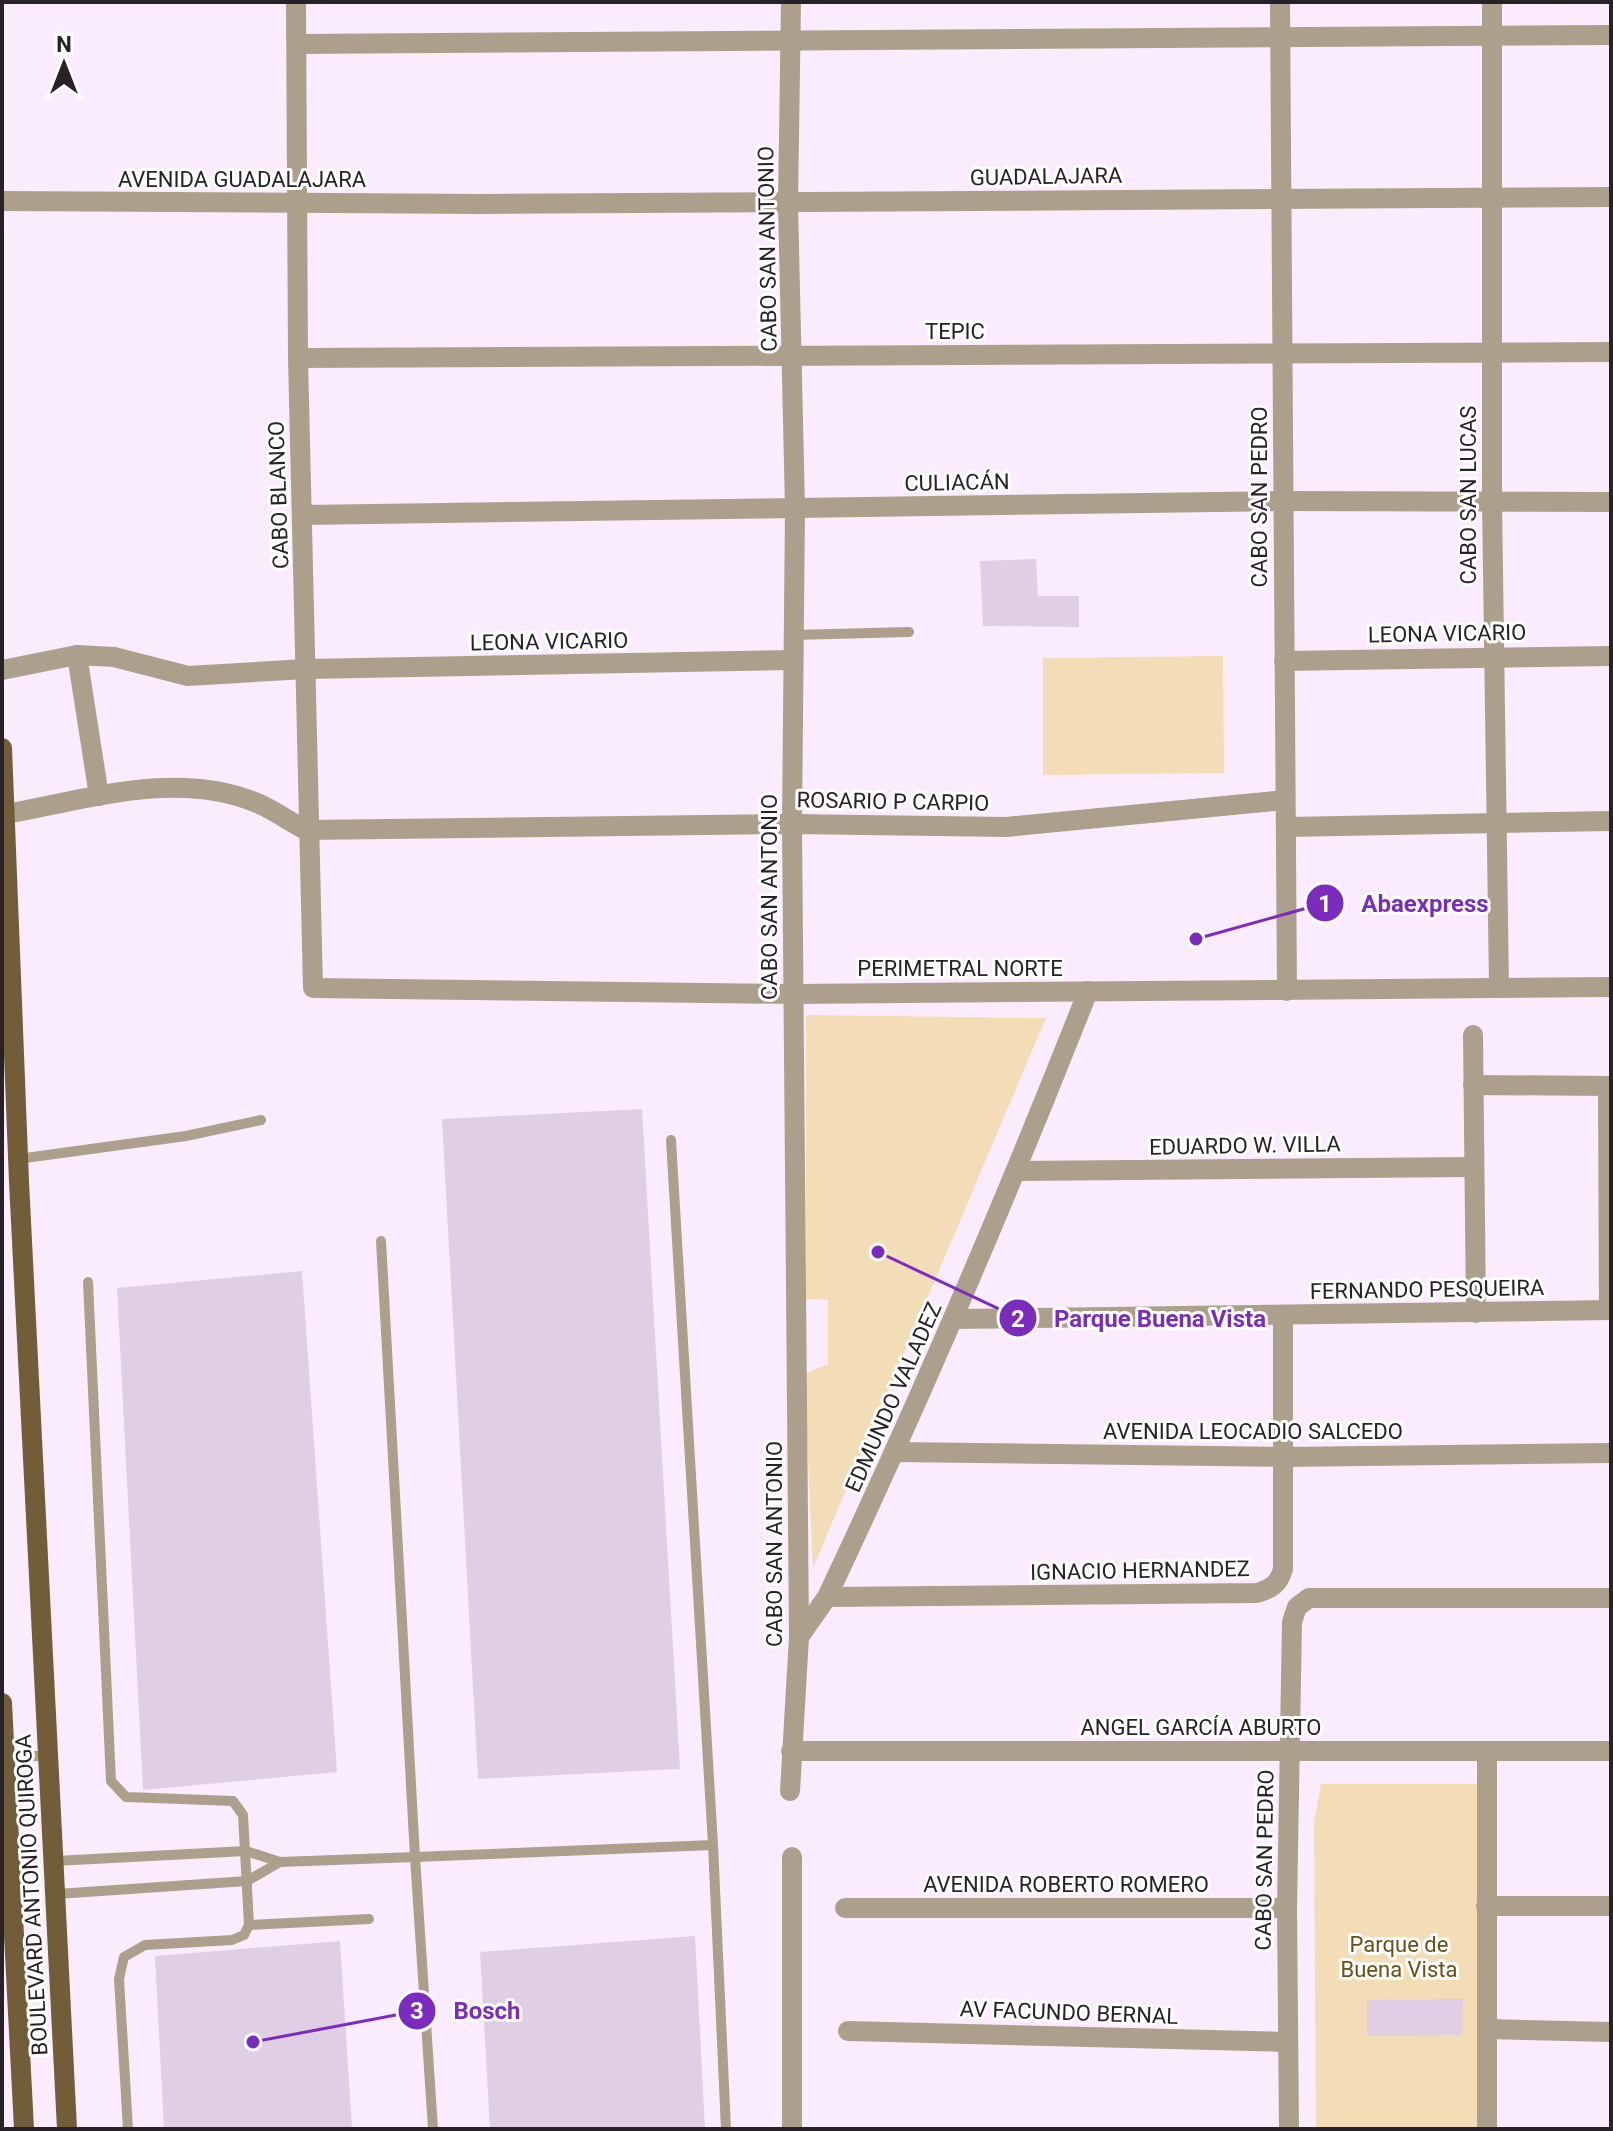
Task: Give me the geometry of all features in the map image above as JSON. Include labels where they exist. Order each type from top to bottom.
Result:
[{"type":"main road","name":"BOULEVARD ANTONIO QUIROGA","points":[[2,748],[18,1159],[67,2129]]},
{"type":"main road","name":"BOULEVARD ANTONIO QUIROGA","points":[[2,1703],[10,2011],[24,2129]]},
{"type":"street","name":"CABO BLANCO","points":[[296,2],[300,204],[298,358],[306,669],[306,830],[312,986]]},
{"type":"street","name":"CABO SAN ANTONIO","points":[[790,1791],[799,1637],[792,824],[795,508],[788,203],[791,2]]},
{"type":"street","name":"CABO SAN PEDRO","points":[[1280,2],[1284,355],[1281,501],[1287,991]]},
{"type":"street","name":"CABO SAN LUCAS","points":[[1492,2],[1493,655],[1499,988]]},
{"type":"street","points":[[297,44],[1611,35]]},
{"type":"street","name":"GUADALAJARA","points":[[481,204],[1611,197]]},
{"type":"street","name":"AVENIDA GUADALAJARA","points":[[2,201],[481,204]]},
{"type":"street","name":"TEPIC","points":[[298,358],[1611,352]]},
{"type":"street","name":"CULIACÁN","points":[[303,515],[1281,501],[1611,502]]},
{"type":"street","points":[[77,655],[99,796]]},
{"type":"street","name":"LEONA VICARIO","points":[[2,670],[77,655],[114,657],[188,676],[306,669],[793,660]]},
{"type":"street","name":"LEONA VICARIO","points":[[1284,661],[1493,655],[1611,656]]},
{"type":"street","points":[[6,814],[99,796],[160,789],[201,789],[257,803],[306,830]]},
{"type":"street","name":"ROSARIO P CARPIO","points":[[306,830],[792,824],[1036,826],[1285,800]]},
{"type":"street","points":[[1286,827],[1611,821]]},
{"type":"street","name":"PERIMETRAL NORTE","points":[[312,986],[315,989],[794,994],[1611,987]]},
{"type":"street","name":"EDMUNDO VALADEZ","points":[[799,1637],[827,1597],[955,1319],[1018,1171],[1088,991]]},
{"type":"street","points":[[1473,1035],[1472,1167],[1476,1313]]},
{"type":"street","points":[[1473,1085],[1610,1086],[1610,1310]]},
{"type":"street","name":"EDUARDO W. VILLA","points":[[1018,1171],[1472,1167]]},
{"type":"street","name":"FERNANDO PESQUEIRA","points":[[955,1319],[1610,1310]]},
{"type":"street","name":"IGNACIO HERNANDEZ","points":[[827,1597],[1257,1593],[1280,1581],[1283,1569],[1285,1457],[1283,1315]]},
{"type":"street","name":"AVENIDA LEOCADIO SALCEDO","points":[[895,1452],[1285,1457],[1611,1453]]},
{"type":"street","name":"CABO SAN PEDRO","points":[[1289,2129],[1287,1908],[1292,1622],[1297,1607],[1309,1598],[1611,1598]]},
{"type":"street","name":"ANGEL GARCÍA ABURTO","points":[[791,1751],[1611,1751]]},
{"type":"street","points":[[1487,1751],[1487,2129]]},
{"type":"street","points":[[792,1857],[792,2129]]},
{"type":"street","points":[[1486,1906],[1611,1906]]},
{"type":"street","name":"AVENIDA ROBERTO ROMERO","points":[[845,1908],[1287,1908]]},
{"type":"street","points":[[1487,2029],[1611,2032]]},
{"type":"street","name":"AV FACUNDO BERNAL","points":[[848,2031],[1288,2042]]},
{"type":"lane","points":[[793,635],[909,632]]},
{"type":"lane","points":[[18,1159],[186,1136],[261,1120]]},
{"type":"lane","points":[[671,1140],[713,1845],[726,2129]]},
{"type":"lane","points":[[381,1241],[433,2129]]},
{"type":"lane","points":[[88,1282],[111,1781],[126,1797],[233,1801],[243,1815],[246,1851],[249,1925],[244,1935],[232,1940],[145,1945],[124,1957],[119,1979],[128,2129]]},
{"type":"lane","points":[[3,1759],[48,1755]]},
{"type":"lane","points":[[55,1861],[246,1851],[280,1862],[713,1845]]},
{"type":"lane","points":[[57,1894],[247,1881],[280,1862]]},
{"type":"lane","points":[[249,1925],[369,1919]]},
{"type":"green space","points":[[1223,656],[1224,773],[1043,775],[1043,658]]},
{"type":"green space","points":[[806,1015],[1046,1018],[813,1568],[804,1374],[828,1364],[828,1300],[806,1299]]},
{"type":"green space","name":"Parque de Buena Vista","points":[[1321,1784],[1483,1784],[1480,2129],[1316,2129],[1314,1823]]},
{"type":"building","points":[[1036,559],[1038,596],[1079,596],[1079,627],[983,626],[980,561]]},
{"type":"building","points":[[642,1109],[680,1769],[478,1779],[442,1119]]},
{"type":"building","points":[[302,1271],[337,1772],[143,1790],[117,1288]]},
{"type":"building","points":[[695,1936],[705,2129],[490,2129],[480,1952]]},
{"type":"building","points":[[340,1941],[352,2129],[164,2129],[155,1956]]},
{"type":"building","points":[[1463,1999],[1462,2035],[1367,2036],[1367,2000]]},
{"type":"place","name":"Abaexpress","points":[[1196,939]]},
{"type":"place","name":"Parque Buena Vista","points":[[878,1252]]},
{"type":"place","name":"Bosch","points":[[253,2042]]}]
